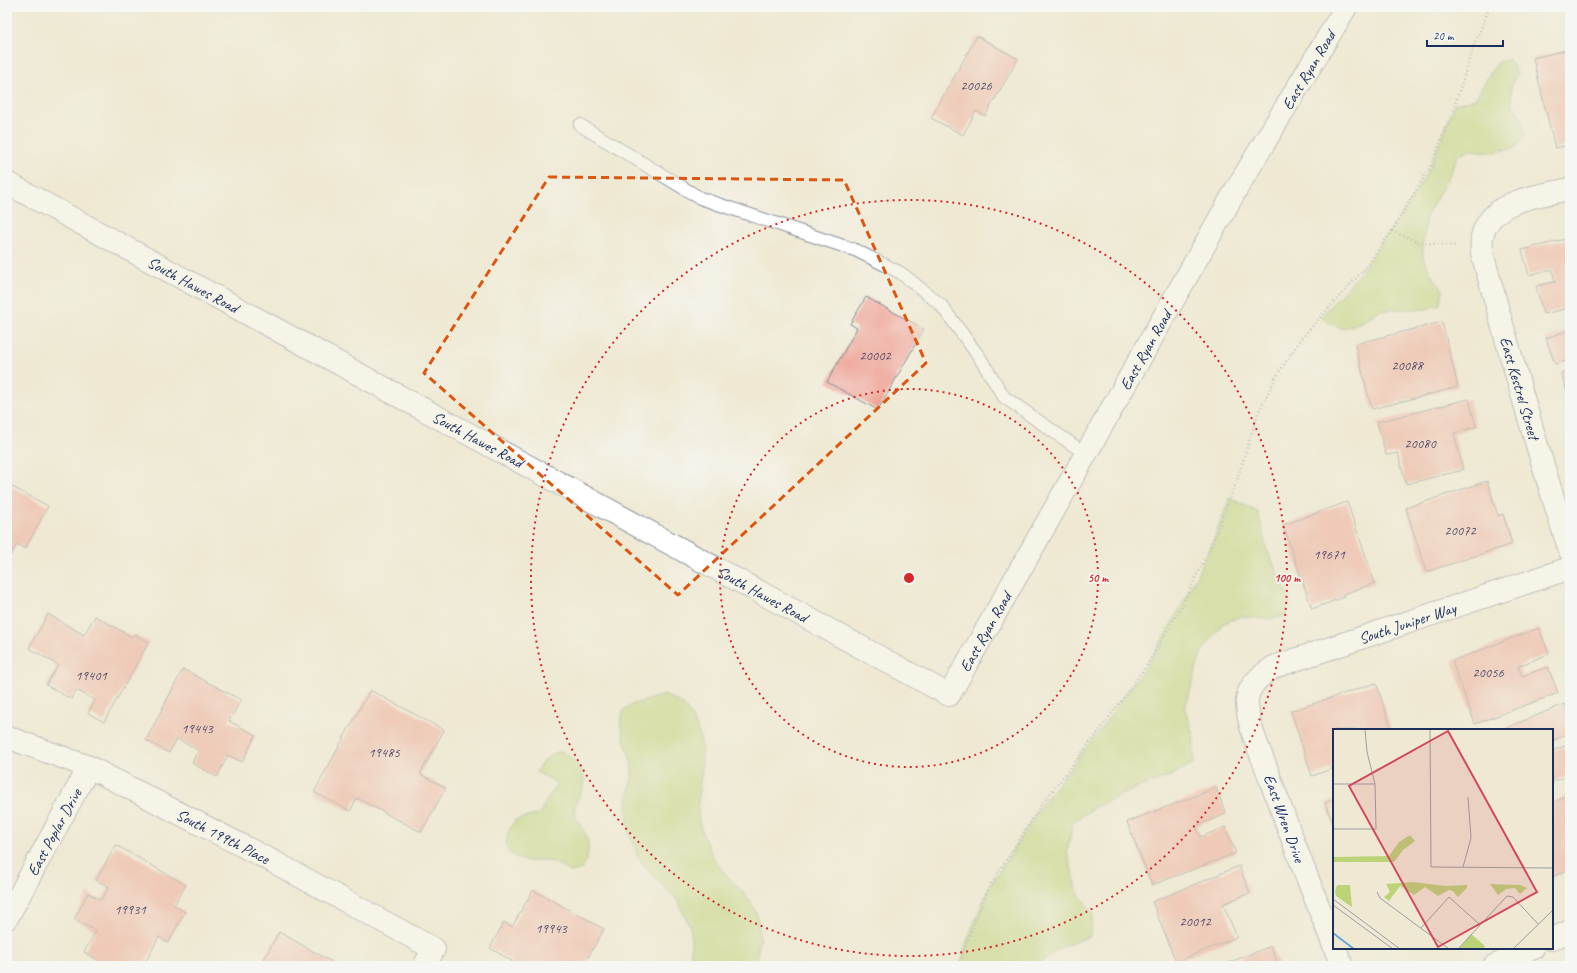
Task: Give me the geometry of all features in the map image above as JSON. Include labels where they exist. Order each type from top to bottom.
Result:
[{"type":"street","name":"East Ryan Road","points":[[949,695],[1237,188],[1346,7]]},
{"type":"street","name":"South Hawes Road","points":[[7,183],[949,695]]},
{"type":"street","name":"East Kestrel Street","points":[[1570,189],[1512,203],[1496,213],[1488,223],[1482,238],[1482,253],[1511,358],[1570,552]]},
{"type":"street","name":"South Juniper Way","points":[[1251,687],[1259,677],[1274,667],[1570,568]]},
{"type":"street","name":"East Wren Drive","points":[[1251,687],[1247,700],[1249,718],[1285,822],[1333,944]]},
{"type":"street","name":"South 199th Place","points":[[7,737],[89,766],[274,862],[429,957]]},
{"type":"street","name":"East Poplar Drive","points":[[7,918],[89,766]]},
{"type":"street","points":[[1553,939],[1570,931]]},
{"type":"street","name":"East Wren Drive","points":[[1335,949],[1342,966]]},
{"type":"street","points":[[1494,966],[1531,949]]},
{"type":"lane","points":[[580,125],[700,198],[855,250],[901,273],[941,305],[980,358],[1004,397],[1086,454]]},
{"type":"path","points":[[960,966],[966,944],[988,889],[1042,804],[1096,735],[1148,664],[1183,603],[1214,537],[1236,483],[1258,413],[1276,377],[1300,340],[1366,267],[1392,231],[1431,165],[1453,110],[1474,45],[1490,7]]},
{"type":"path","points":[[1392,231],[1418,242],[1453,245],[1482,253]]},
{"type":"highlighted area","points":[[549,177],[844,180],[926,363],[678,595],[424,373]]},
{"type":"green space","points":[[1509,59],[1517,74],[1511,87],[1512,103],[1522,120],[1525,137],[1515,148],[1493,152],[1469,150],[1458,155],[1452,170],[1426,217],[1423,257],[1431,274],[1443,290],[1440,304],[1427,309],[1381,310],[1361,322],[1342,329],[1320,317],[1358,276],[1412,199],[1431,165],[1455,104],[1475,99],[1497,62]]},
{"type":"green space","points":[[1230,498],[1258,512],[1267,550],[1290,600],[1286,616],[1267,619],[1241,616],[1222,624],[1201,653],[1185,709],[1194,739],[1194,763],[1170,776],[1131,790],[1095,807],[1073,822],[1067,852],[1078,893],[1093,914],[1090,936],[1060,948],[1036,966],[960,966],[966,944],[988,889],[1042,804],[1096,735],[1148,664],[1183,603],[1212,544]]},
{"type":"green space","points":[[664,695],[679,702],[686,708],[700,736],[702,764],[698,805],[702,832],[710,852],[722,870],[746,895],[756,912],[759,925],[759,939],[755,966],[690,966],[691,930],[678,901],[656,879],[638,857],[628,829],[627,800],[632,776],[631,760],[620,722],[624,710],[631,705]]},
{"type":"green space","points":[[561,751],[574,760],[581,769],[584,779],[584,785],[575,807],[575,814],[587,838],[588,852],[582,869],[571,872],[558,864],[546,860],[528,861],[519,859],[508,851],[506,846],[508,833],[515,820],[539,814],[557,783],[536,772],[546,759]]},
{"type":"building","points":[[977,36],[1018,59],[985,116],[976,111],[963,135],[931,118]]},
{"type":"building","points":[[1570,49],[1570,145],[1555,148],[1533,58]]},
{"type":"building","points":[[1570,238],[1570,308],[1543,314],[1536,286],[1555,282],[1552,269],[1529,275],[1522,250]]},
{"type":"building","points":[[866,297],[924,329],[878,410],[827,382],[857,328],[850,324]]},
{"type":"building","points":[[1442,322],[1458,387],[1372,409],[1355,344]]},
{"type":"building","points":[[1570,330],[1570,360],[1555,364],[1546,338]]},
{"type":"building","points":[[1570,370],[1570,402],[1561,373]]},
{"type":"building","points":[[1469,399],[1476,427],[1454,433],[1463,470],[1406,484],[1398,453],[1386,455],[1377,422]]},
{"type":"building","points":[[1487,481],[1498,516],[1503,514],[1512,544],[1426,572],[1406,508]]},
{"type":"building","points":[[7,484],[48,506],[25,549],[17,544],[7,562]]},
{"type":"building","points":[[1347,502],[1375,583],[1343,594],[1344,597],[1312,609],[1283,525]]},
{"type":"building","points":[[48,614],[84,635],[95,616],[132,637],[134,634],[149,642],[104,722],[88,713],[95,700],[76,690],[71,699],[46,685],[58,665],[29,648]]},
{"type":"building","points":[[1539,628],[1549,654],[1518,666],[1522,676],[1548,667],[1558,693],[1475,724],[1452,661]]},
{"type":"building","points":[[183,669],[241,700],[229,721],[256,735],[242,762],[228,755],[217,777],[192,763],[198,750],[177,739],[169,753],[146,740]]},
{"type":"building","points":[[1376,683],[1392,729],[1333,729],[1333,768],[1312,776],[1291,711]]},
{"type":"building","points":[[370,690],[444,730],[420,774],[446,788],[421,832],[357,798],[350,811],[314,792]]},
{"type":"building","points":[[1565,704],[1570,716],[1570,733],[1553,741],[1553,729],[1503,729]]},
{"type":"building","points":[[1570,744],[1570,775],[1553,782],[1553,751]]},
{"type":"building","points":[[1216,788],[1226,814],[1196,826],[1201,837],[1225,827],[1236,853],[1152,885],[1127,822]]},
{"type":"building","points":[[1570,794],[1570,869],[1553,877],[1553,802]]},
{"type":"building","points":[[1333,799],[1333,823],[1325,803]]},
{"type":"building","points":[[116,845],[186,885],[174,905],[185,912],[168,943],[159,937],[143,966],[108,966],[84,952],[96,931],[74,919],[88,893],[101,900],[109,887],[96,880]]},
{"type":"building","points":[[1239,866],[1250,893],[1223,904],[1237,937],[1176,962],[1152,902]]},
{"type":"building","points":[[533,890],[604,929],[583,966],[509,966],[512,961],[490,948],[504,922],[512,927]]},
{"type":"building","points":[[279,932],[339,966],[260,966]]},
{"type":"building","points":[[1271,946],[1279,966],[1220,966]]}]
